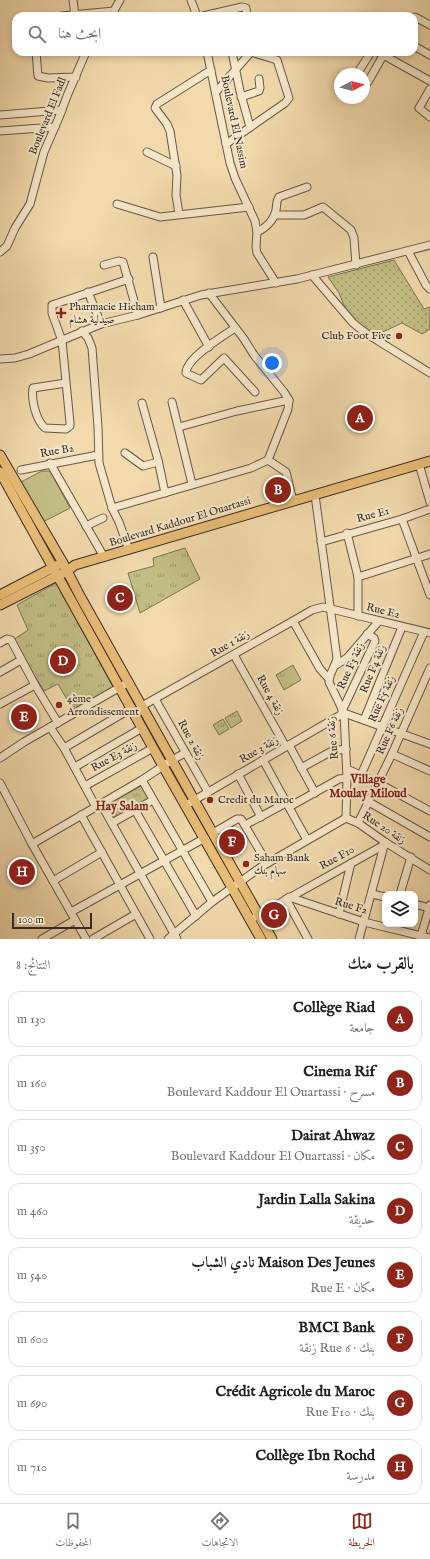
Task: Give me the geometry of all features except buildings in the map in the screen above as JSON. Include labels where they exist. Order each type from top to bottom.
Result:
[{"type":"main road","points":[[0,455],[68,567],[80,596],[240,882],[261,939]]},
{"type":"main road","name":"Boulevard Kaddour El Ouartassi","points":[[0,605],[6,595],[55,571],[430,461]]},
{"type":"main road","points":[[0,472],[163,766],[233,888],[272,939]]},
{"type":"street","points":[[73,0],[75,12]]},
{"type":"street","points":[[113,12],[120,0]]},
{"type":"street","points":[[191,0],[196,12]]},
{"type":"street","points":[[231,12],[244,7],[246,12]]},
{"type":"street","points":[[418,19],[430,25]]},
{"type":"street","points":[[418,48],[430,55]]},
{"type":"street","points":[[36,56],[38,76],[48,78],[76,76]]},
{"type":"street","points":[[81,56],[81,64]]},
{"type":"street","name":"Boulevard El Fadl","points":[[0,252],[7,246],[15,228],[30,204],[44,152],[84,56]]},
{"type":"street","name":"Boulevard El Nassim","points":[[208,56],[230,163],[235,178],[253,215],[257,232],[256,249],[276,283]]},
{"type":"street","points":[[233,56],[241,97],[250,127]]},
{"type":"street","points":[[216,92],[247,56]]},
{"type":"street","points":[[226,144],[287,101],[289,98],[277,60],[264,56]]},
{"type":"street","points":[[361,68],[368,56]]},
{"type":"street","points":[[370,78],[381,56]]},
{"type":"street","points":[[387,56],[430,81]]},
{"type":"street","points":[[179,214],[176,195],[177,175],[170,128],[155,109],[155,106],[211,70]]},
{"type":"street","points":[[241,97],[259,91],[259,79]]},
{"type":"street","points":[[430,89],[419,108],[430,117]]},
{"type":"street","points":[[0,115],[62,110]]},
{"type":"street","points":[[0,131],[55,127]]},
{"type":"street","points":[[147,152],[176,166]]},
{"type":"street","points":[[257,232],[265,228],[275,216],[277,200],[279,197],[307,187]]},
{"type":"street","points":[[117,204],[158,217],[249,207]]},
{"type":"street","points":[[275,216],[304,215],[323,207],[325,208],[351,230],[354,242],[356,264]]},
{"type":"street","points":[[0,359],[15,358],[29,354],[101,324],[138,315],[209,293],[276,283],[430,245]]},
{"type":"street","points":[[408,251],[429,286]]},
{"type":"street","points":[[153,257],[161,308]]},
{"type":"street","points":[[104,265],[121,261],[125,265],[138,315]]},
{"type":"street","points":[[312,275],[354,323],[367,334],[430,373]]},
{"type":"street","points":[[66,383],[33,388],[35,409],[45,428],[64,429],[70,426],[66,383],[62,340],[52,313],[52,305],[129,279]]},
{"type":"street","points":[[88,292],[101,324]]},
{"type":"street","points":[[112,508],[251,468],[268,460],[288,409],[289,400],[209,293]]},
{"type":"street","points":[[183,300],[209,347]]},
{"type":"street","points":[[235,328],[191,361],[186,369],[187,374],[201,380],[224,358],[255,392]]},
{"type":"street","points":[[82,331],[88,338],[92,348],[98,427],[98,455],[112,508],[119,522],[129,550]]},
{"type":"street","points":[[179,427],[238,411],[289,400]]},
{"type":"street","points":[[172,402],[192,484]]},
{"type":"street","points":[[142,403],[165,493]]},
{"type":"street","points":[[125,453],[143,466],[158,462]]},
{"type":"street","name":"Rue B2","points":[[21,470],[50,463],[98,455]]},
{"type":"street","points":[[268,460],[286,472],[293,501]]},
{"type":"street","points":[[50,463],[104,557]]},
{"type":"street","points":[[419,464],[430,502]]},
{"type":"street","points":[[315,495],[331,609],[336,658],[336,665],[329,679]]},
{"type":"street","name":"Rue E1","points":[[321,542],[347,533],[402,519],[430,509]]},
{"type":"street","points":[[86,526],[102,518]]},
{"type":"street","points":[[402,519],[430,595]]},
{"type":"street","points":[[347,533],[358,577],[358,616]]},
{"type":"street","points":[[358,577],[430,554]]},
{"type":"street","name":"Rue 1 زنقة","points":[[142,706],[318,608],[331,609]]},
{"type":"street","name":"Rue E2","points":[[331,609],[427,632]]},
{"type":"street","name":"Rue 6 زنقة","points":[[293,621],[320,669],[329,679],[331,689],[343,712],[347,769],[346,818]]},
{"type":"street","points":[[336,665],[347,658],[379,621]]},
{"type":"street","name":"Rue F4 زنقة","points":[[364,720],[402,627]]},
{"type":"street","name":"Rue F5 زنقة","points":[[361,775],[382,726],[427,632]]},
{"type":"street","name":"Rue F3 زنقة","points":[[343,712],[375,641],[374,638],[367,634]]},
{"type":"street","points":[[0,643],[7,639],[11,640],[35,685],[58,723]]},
{"type":"street","name":"Rue 4 زنقة","points":[[234,655],[315,792]]},
{"type":"street","points":[[0,672],[21,660]]},
{"type":"street","name":"Rue F6 زنقة","points":[[358,823],[428,677],[430,668]]},
{"type":"street","points":[[0,758],[24,742],[119,686],[129,682]]},
{"type":"street","points":[[0,704],[35,685]]},
{"type":"street","name":"Rue 2 زنقة","points":[[155,699],[208,792]]},
{"type":"street","points":[[64,748],[132,708]]},
{"type":"street","points":[[343,712],[430,744]]},
{"type":"street","name":"Rue 3 زنقة","points":[[186,805],[343,712]]},
{"type":"street","points":[[50,727],[64,748],[85,786],[112,823],[173,938],[212,902],[267,863],[346,818]]},
{"type":"street","points":[[75,767],[142,728]]},
{"type":"street","name":"Rue E3 زنقة","points":[[85,786],[153,748]]},
{"type":"street","points":[[301,768],[332,751],[346,749]]},
{"type":"street","points":[[32,844],[142,780],[185,753]]},
{"type":"street","points":[[392,754],[430,771]]},
{"type":"street","points":[[263,760],[307,840]]},
{"type":"street","points":[[347,769],[378,783],[430,811]]},
{"type":"street","points":[[238,774],[260,817]]},
{"type":"street","points":[[245,825],[340,779],[347,778]]},
{"type":"street","points":[[142,780],[212,902]]},
{"type":"street","points":[[0,783],[32,844],[86,939]]},
{"type":"street","points":[[112,823],[153,800]]},
{"type":"street","points":[[369,802],[430,837]]},
{"type":"street","points":[[135,810],[196,916]]},
{"type":"street","points":[[81,815],[150,939]]},
{"type":"street","name":"Rue 20 زنقة","points":[[346,818],[358,823],[384,844],[430,870]]},
{"type":"street","points":[[213,833],[241,819],[267,863]]},
{"type":"street","points":[[71,912],[205,838]]},
{"type":"street","points":[[359,939],[384,844]]},
{"type":"street","name":"Rue F10","points":[[254,917],[384,844]]},
{"type":"street","points":[[53,881],[102,852]]},
{"type":"street","points":[[401,891],[411,858]]},
{"type":"street","points":[[339,914],[351,863]]},
{"type":"street","points":[[372,894],[382,896]]},
{"type":"street","points":[[288,898],[308,939]]},
{"type":"street","name":"Rue F2","points":[[288,898],[364,922],[421,938],[430,938]]},
{"type":"street","points":[[418,904],[429,906],[421,938]]},
{"type":"street","points":[[94,939],[136,914]]},
{"type":"street","points":[[42,939],[75,920]]},
{"type":"green space","points":[[394,260],[424,309],[430,307],[430,329],[422,334],[402,323],[374,336],[348,315],[339,293],[328,277]]},
{"type":"green space","points":[[42,471],[50,471],[70,508],[43,522],[21,482]]},
{"type":"green space","points":[[185,548],[200,579],[140,613],[128,573],[154,566],[153,558]]},
{"type":"green space","points":[[56,583],[113,687],[73,710],[58,684],[44,691],[13,640],[28,630],[17,605]]},
{"type":"green space","points":[[293,665],[301,680],[284,690],[276,675]]},
{"type":"green space","points":[[237,711],[242,721],[231,728],[225,718]]},
{"type":"green space","points":[[223,719],[229,729],[219,735],[213,725]]},
{"type":"green space","points":[[141,786],[149,800],[116,819],[107,805]]},
{"type":"place","name":"Pharmacie Hicham صيدلية هشام","points":[[61,313]]},
{"type":"place","name":"Club Foot Five","points":[[399,336]]},
{"type":"place","name":"Collège Riad","points":[[360,418]]},
{"type":"place","name":"Cinema Rif","points":[[278,490]]},
{"type":"place","name":"Dairat Ahwaz","points":[[120,598]]},
{"type":"place","name":"Jardin Lalla Sakina","points":[[63,661]]},
{"type":"place","name":"4ème Arrondissement","points":[[59,705]]},
{"type":"place","name":"Maison Des Jeunes نادي الشباب","points":[[24,717]]},
{"type":"place","name":"Credit du Maroc","points":[[210,800]]},
{"type":"place","name":"BMCI Bank","points":[[232,842]]},
{"type":"place","name":"Saham Bank سهام بنك","points":[[246,864]]},
{"type":"place","name":"Collège Ibn Rochd","points":[[22,872]]},
{"type":"place","name":"Crédit Agricole du Maroc","points":[[274,915]]},
{"type":"district","name":"Village Moulay Miloud","points":[[368,786]]},
{"type":"district","name":"Hay Salam","points":[[122,806]]}]
